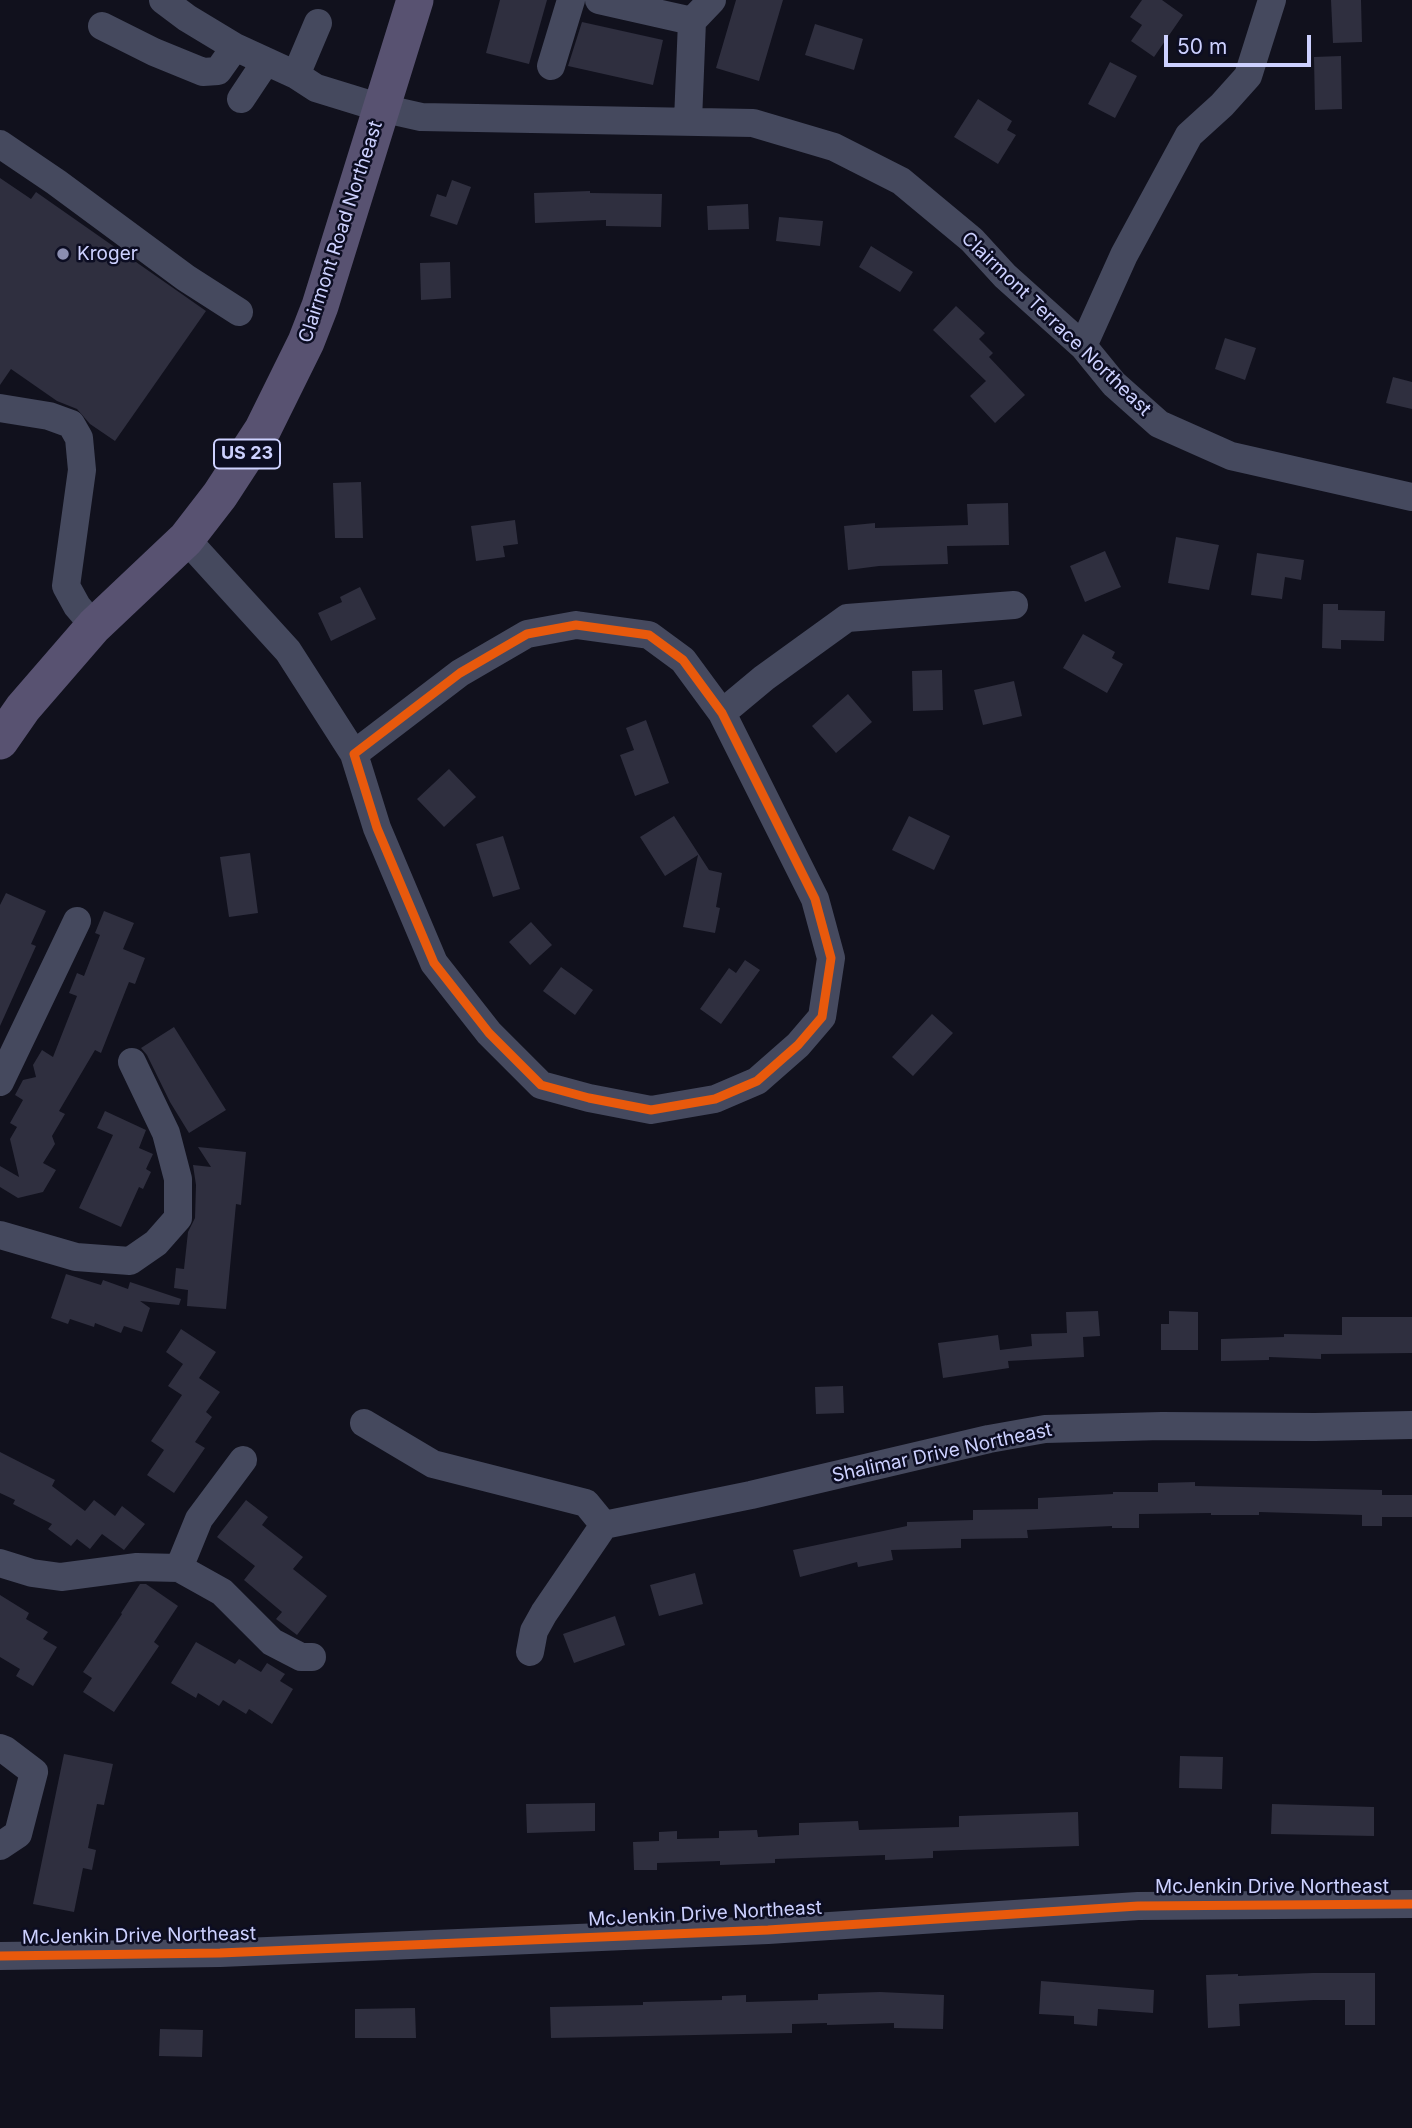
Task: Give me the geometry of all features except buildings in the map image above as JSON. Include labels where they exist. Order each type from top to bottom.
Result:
[{"type":"main road","name":"Clairmont Road Northeast","points":[[0,741],[23,708],[93,626],[186,539],[220,495],[263,429],[306,342],[335,262],[415,0]]},
{"type":"street","name":"Clairmont Terrace Northeast","points":[[163,0],[187,18],[265,62],[306,90],[381,108],[427,117],[753,123],[834,147],[901,181],[972,240],[1005,276],[1083,346],[1114,384],[1158,424],[1231,456],[1412,497]]},
{"type":"street","points":[[551,66],[571,0]]},
{"type":"street","points":[[599,0],[692,21]]},
{"type":"street","points":[[688,121],[692,21],[712,0]]},
{"type":"street","points":[[1083,346],[1124,255],[1189,135],[1222,105],[1248,76],[1272,0]]},
{"type":"street","points":[[306,90],[318,23]]},
{"type":"street","points":[[102,26],[154,52],[203,72],[218,71],[235,47]]},
{"type":"street","points":[[241,99],[265,62]]},
{"type":"street","points":[[0,144],[56,181],[186,278],[239,312]]},
{"type":"street","points":[[0,408],[49,416],[71,424],[79,438],[82,471],[66,586],[93,626]]},
{"type":"street","points":[[186,539],[288,651],[354,754],[377,828],[434,963],[489,1032],[541,1085],[651,1110],[715,1099],[757,1081],[798,1045],[822,1017],[831,958],[815,899],[722,713],[683,660],[649,635],[576,625],[527,634],[460,673],[354,754]]},
{"type":"street","points":[[722,713],[764,678],[847,618],[1014,605]]},
{"type":"street","points":[[0,1082],[77,921]]},
{"type":"street","points":[[0,1235],[76,1257],[130,1261],[156,1243],[178,1218],[178,1180],[166,1133],[132,1062]]},
{"type":"street","points":[[364,1423],[433,1464],[586,1503],[604,1525],[534,1630],[530,1652]]},
{"type":"street","name":"Shalimar Drive Northeast","points":[[604,1525],[751,1495],[989,1439],[1045,1429],[1412,1425]]},
{"type":"street","points":[[179,1568],[199,1519],[243,1460]]},
{"type":"street","points":[[0,1563],[16,1570],[61,1577],[137,1567],[179,1568],[222,1592],[272,1642],[301,1657],[312,1657]]},
{"type":"street","points":[[0,1748],[34,1772],[18,1834],[0,1846]]},
{"type":"street","name":"McJenkin Drive Northeast","points":[[0,1956],[220,1953],[768,1930],[1138,1906],[1412,1904]]},
{"type":"cycle path","points":[[576,625],[649,635],[683,660],[722,713],[815,899],[831,958],[822,1017],[798,1045],[757,1081],[715,1099],[651,1110],[541,1085],[489,1033],[434,963],[377,828],[354,754],[460,673],[527,634],[576,625]]},
{"type":"cycle path","points":[[0,1956],[220,1953],[768,1930],[1138,1906],[1412,1904]]},
{"type":"place","name":"Kroger","points":[[63,254]]}]
